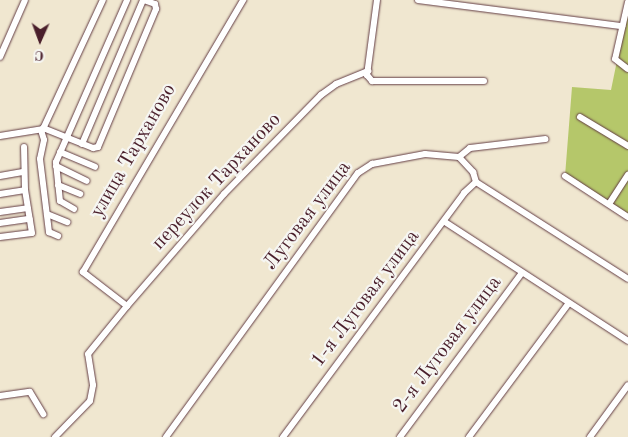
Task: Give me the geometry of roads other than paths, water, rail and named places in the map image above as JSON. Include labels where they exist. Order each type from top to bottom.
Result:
[{"type":"street","points":[[0,57],[25,0]]},
{"type":"street","points":[[58,236],[49,232],[40,159],[44,140],[42,129],[104,0]]},
{"type":"street","points":[[74,209],[60,201],[56,166],[60,152],[126,0]]},
{"type":"street","points":[[0,136],[42,129],[82,144],[98,147],[156,9],[155,4],[144,0],[82,144]]},
{"type":"street","name":"улица Тарханово","points":[[127,306],[83,272],[243,0]]},
{"type":"street","points":[[378,0],[367,75],[377,83],[402,79],[484,81]]},
{"type":"street","points":[[418,0],[622,26]]},
{"type":"street","points":[[628,2],[615,59],[628,69]]},
{"type":"street","name":"переулок Тарханово","points":[[55,437],[90,401],[93,385],[88,354],[127,306],[224,194],[321,95],[336,84],[368,70]]},
{"type":"street","points":[[580,118],[628,146]]},
{"type":"street","points":[[546,139],[470,148],[459,157],[473,172],[476,182],[628,279]]},
{"type":"street","points":[[0,237],[32,232],[23,172],[24,148]]},
{"type":"street","points":[[60,152],[95,167]]},
{"type":"street","name":"Луговая улица","points":[[166,437],[362,169],[378,162],[425,154],[459,157]]},
{"type":"street","points":[[56,166],[87,180]]},
{"type":"street","points":[[0,176],[23,172]]},
{"type":"street","points":[[610,204],[628,174]]},
{"type":"street","points":[[565,176],[628,217]]},
{"type":"street","name":"1-я Луговая улица","points":[[283,437],[464,194],[476,182]]},
{"type":"street","points":[[58,185],[80,194]]},
{"type":"street","points":[[0,194],[25,190]]},
{"type":"street","points":[[0,212],[28,208]]},
{"type":"street","points":[[47,214],[67,222]]},
{"type":"street","points":[[0,223],[30,219]]},
{"type":"street","points":[[445,222],[628,341]]},
{"type":"street","name":"2-я Луговая улица","points":[[400,437],[522,273]]},
{"type":"street","points":[[469,437],[569,303]]},
{"type":"street","points":[[590,437],[628,386]]},
{"type":"street","points":[[0,396],[30,392],[43,414]]}]
